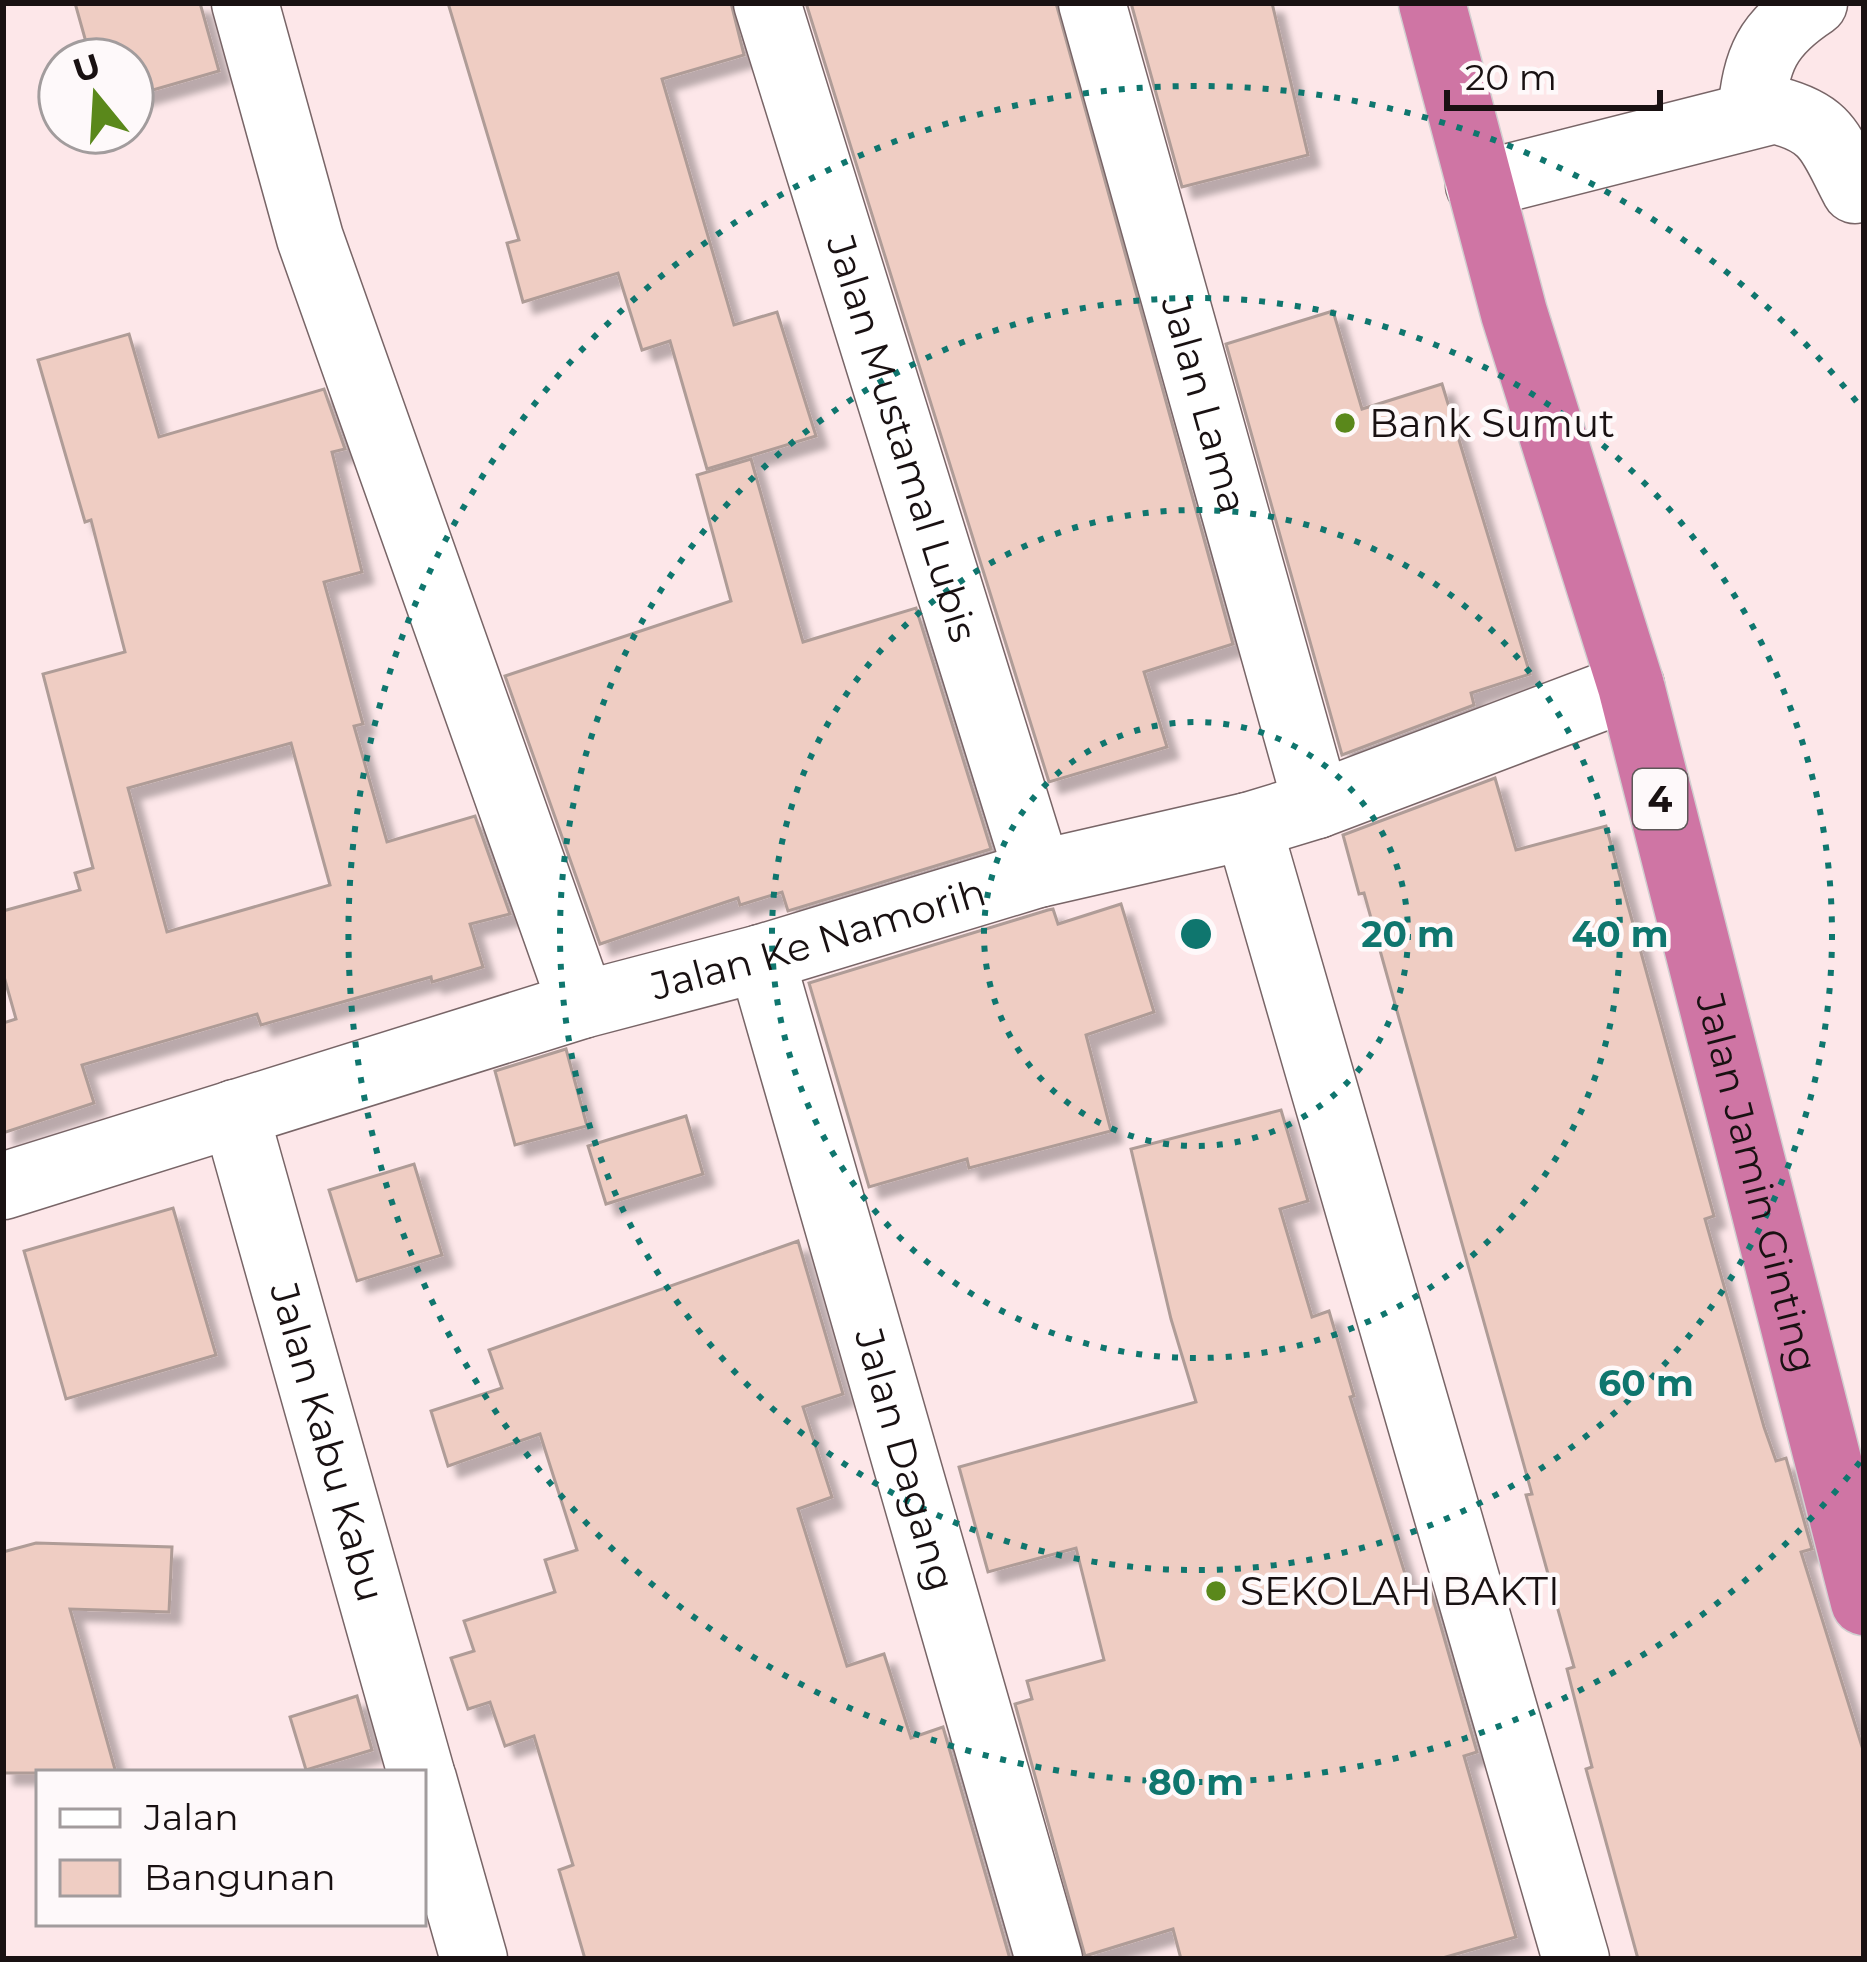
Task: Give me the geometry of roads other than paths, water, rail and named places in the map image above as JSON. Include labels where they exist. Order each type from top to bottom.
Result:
[{"type":"highway","name":"Jalan Jamin Ginting","points":[[1432,3],[1514,313],[1631,686],[1864,1603]]},
{"type":"street","points":[[245,3],[310,238],[582,1005]]},
{"type":"street","name":"Jalan Mustamal Lubis","points":[[767,3],[1038,874]]},
{"type":"street","name":"Jalan Lama","points":[[1092,3],[1317,806]]},
{"type":"street","points":[[1750,114],[1761,55],[1786,21],[1814,3]]},
{"type":"street","points":[[1479,185],[1775,110],[1810,119],[1832,146],[1855,190]]},
{"type":"street","name":"Jalan Ke Namorih","points":[[3,1186],[582,1005],[761,958],[1038,874],[1317,806],[1631,686]]},
{"type":"street","points":[[1248,826],[1576,1959]]},
{"type":"street","name":"Jalan Dagang","points":[[761,958],[1049,1959]]},
{"type":"street","name":"Jalan Kabu Kabu","points":[[235,1113],[420,1770]]},
{"type":"street","name":"Jalan Kabu Kabu","points":[[426,1790],[474,1959]]},
{"type":"place","name":"Bank Sumut","points":[[1345,423]]},
{"type":"place","name":"SEKOLAH BAKTI","points":[[1216,1591]]}]
